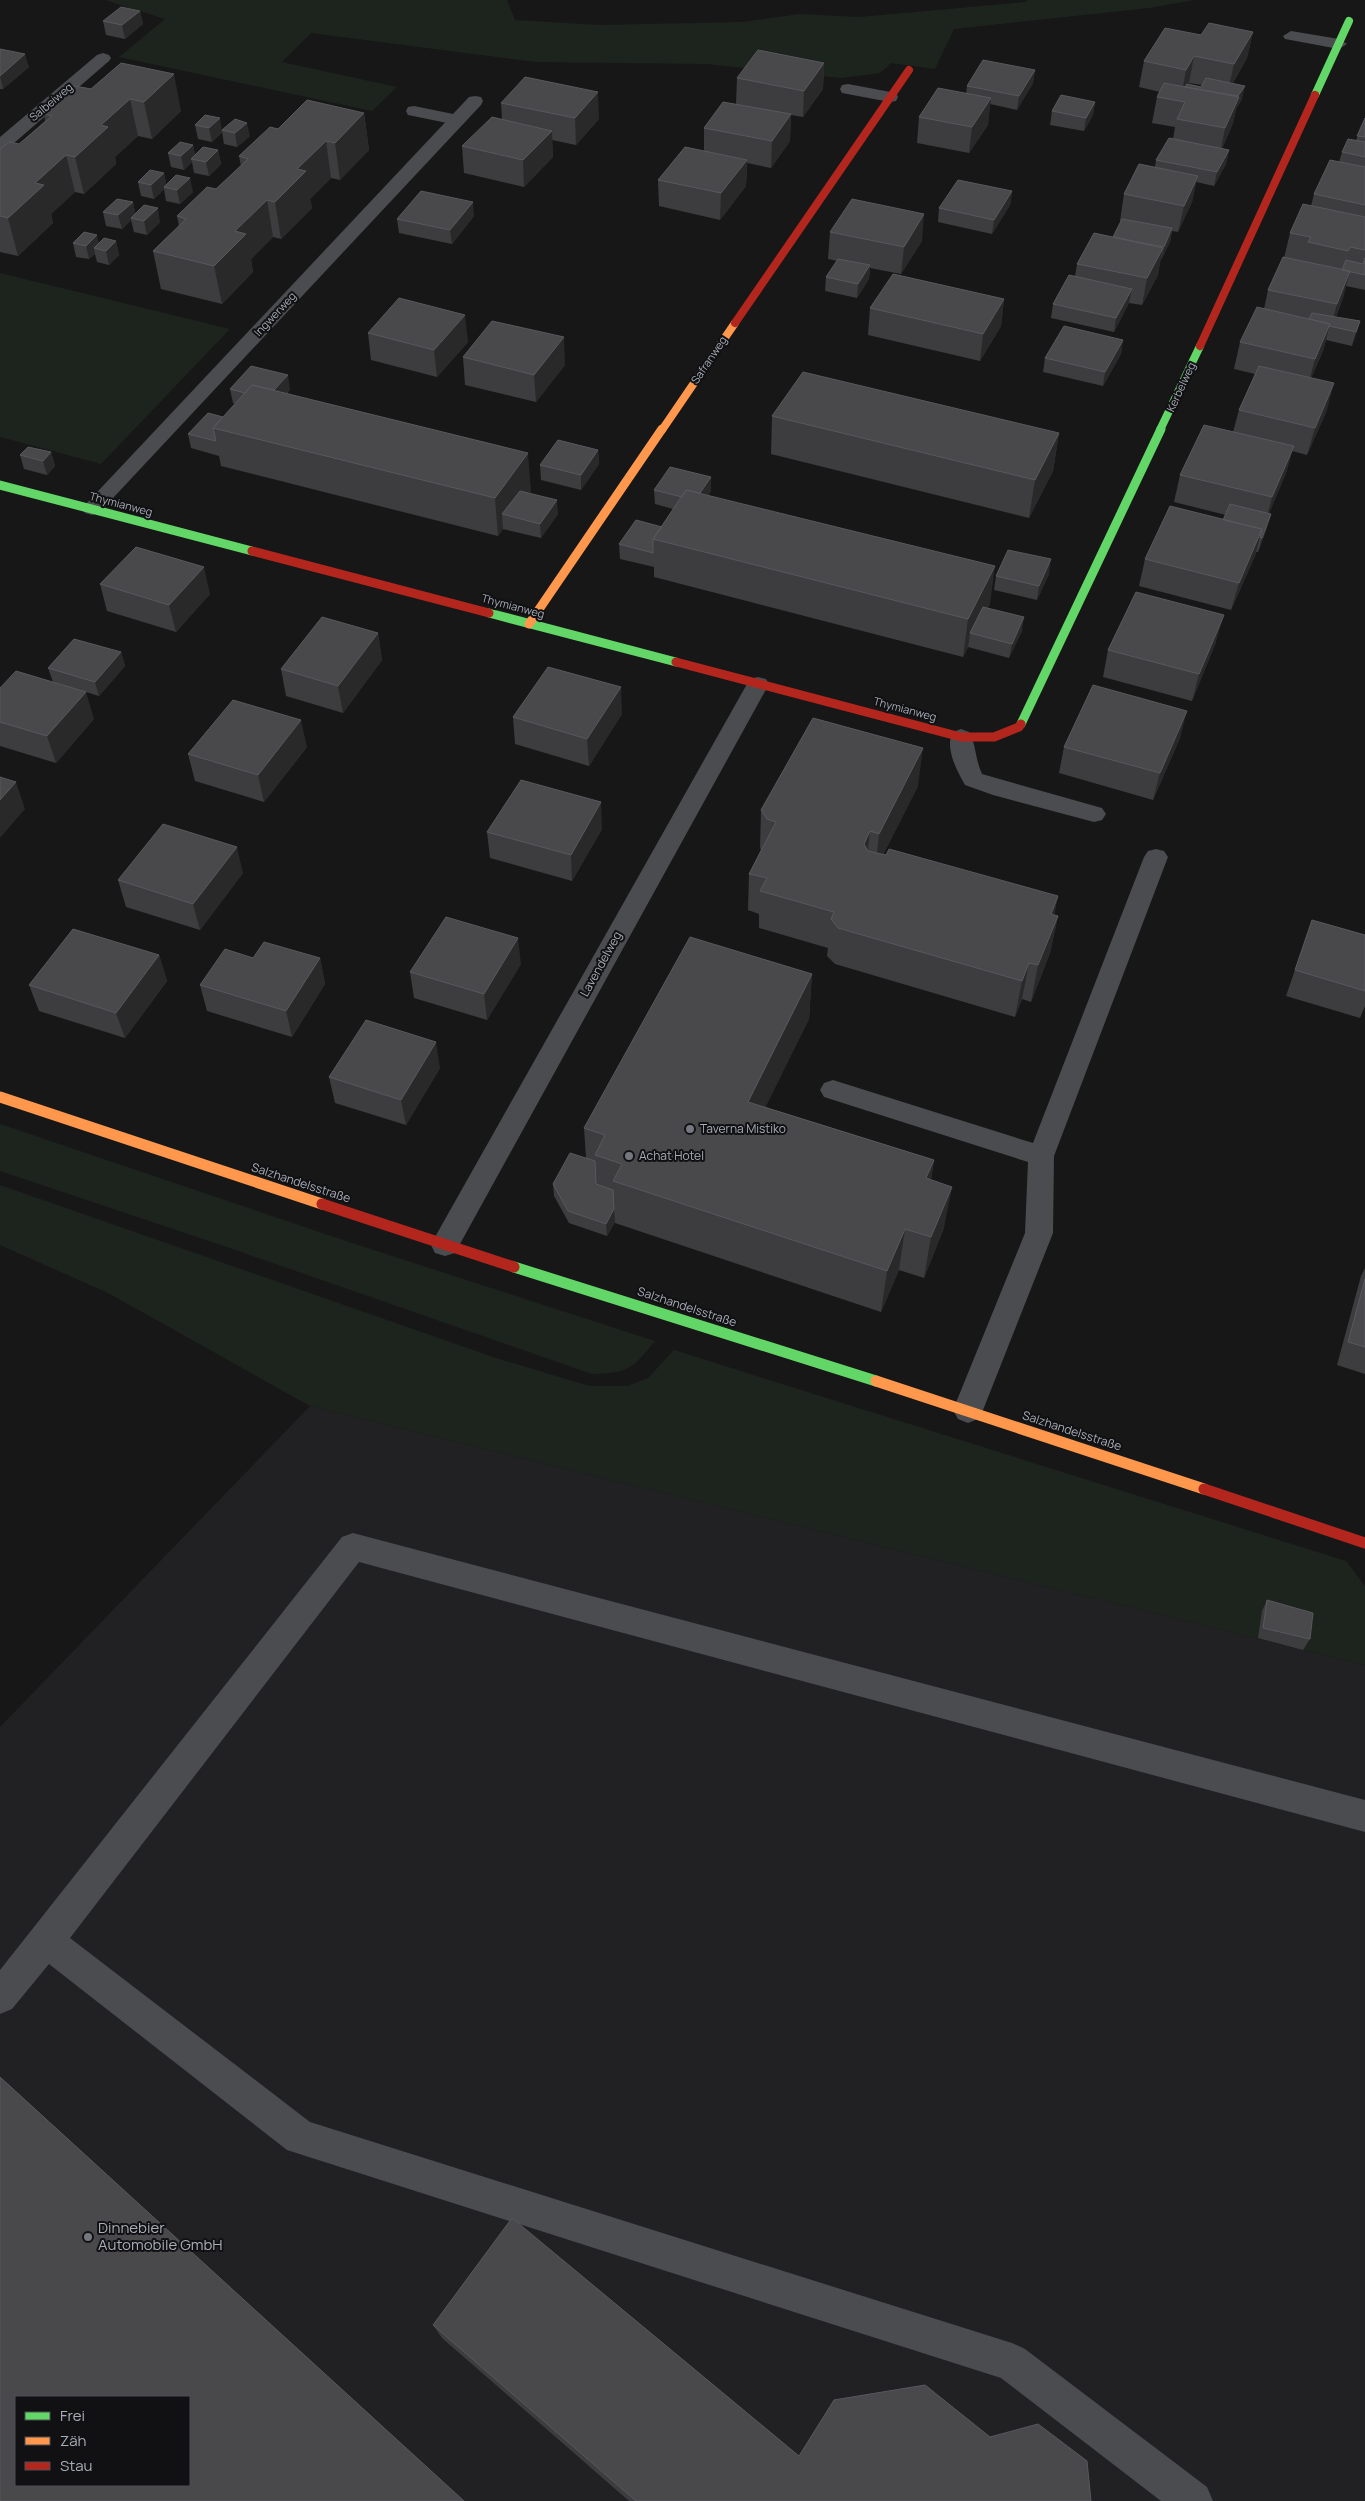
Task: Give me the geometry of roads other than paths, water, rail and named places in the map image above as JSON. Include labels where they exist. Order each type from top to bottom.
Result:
[{"type":"street","name":"Kerbelweg","points":[[1019,727],[1162,429],[1349,21]]},
{"type":"street","points":[[1291,36],[1339,44]]},
{"type":"street","name":"Salbeiweg","points":[[0,146],[103,58]]},
{"type":"street","name":"Safranweg","points":[[529,624],[909,70]]},
{"type":"street","points":[[848,89],[890,97]]},
{"type":"street","name":"Ingwerweg","points":[[92,509],[475,101]]},
{"type":"street","points":[[414,111],[457,120]]},
{"type":"street","name":"Thymianweg","points":[[0,485],[961,737],[994,738],[1019,727]]},
{"type":"street","name":"Lavendelweg","points":[[445,1245],[758,684]]},
{"type":"street","points":[[961,737],[964,761],[973,779],[1001,789],[1094,814]]},
{"type":"street","points":[[968,1410],[1038,1232],[1041,1156],[1156,857]]},
{"type":"street","points":[[833,1090],[1041,1156]]},
{"type":"street","name":"Salzhandelsstraße","points":[[0,1097],[445,1245],[968,1410],[1365,1543]]},
{"type":"street","points":[[0,1997],[46,1941],[353,1547],[1365,1816]]},
{"type":"street","points":[[46,1941],[300,2137],[1012,2362],[1193,2501]]},
{"type":"place","name":"Taverna Mistiko","points":[[690,1129]]},
{"type":"place","name":"Achat Hotel","points":[[629,1156]]},
{"type":"place","name":"Dinnebier Automobile GmbH","points":[[88,2237]]}]
